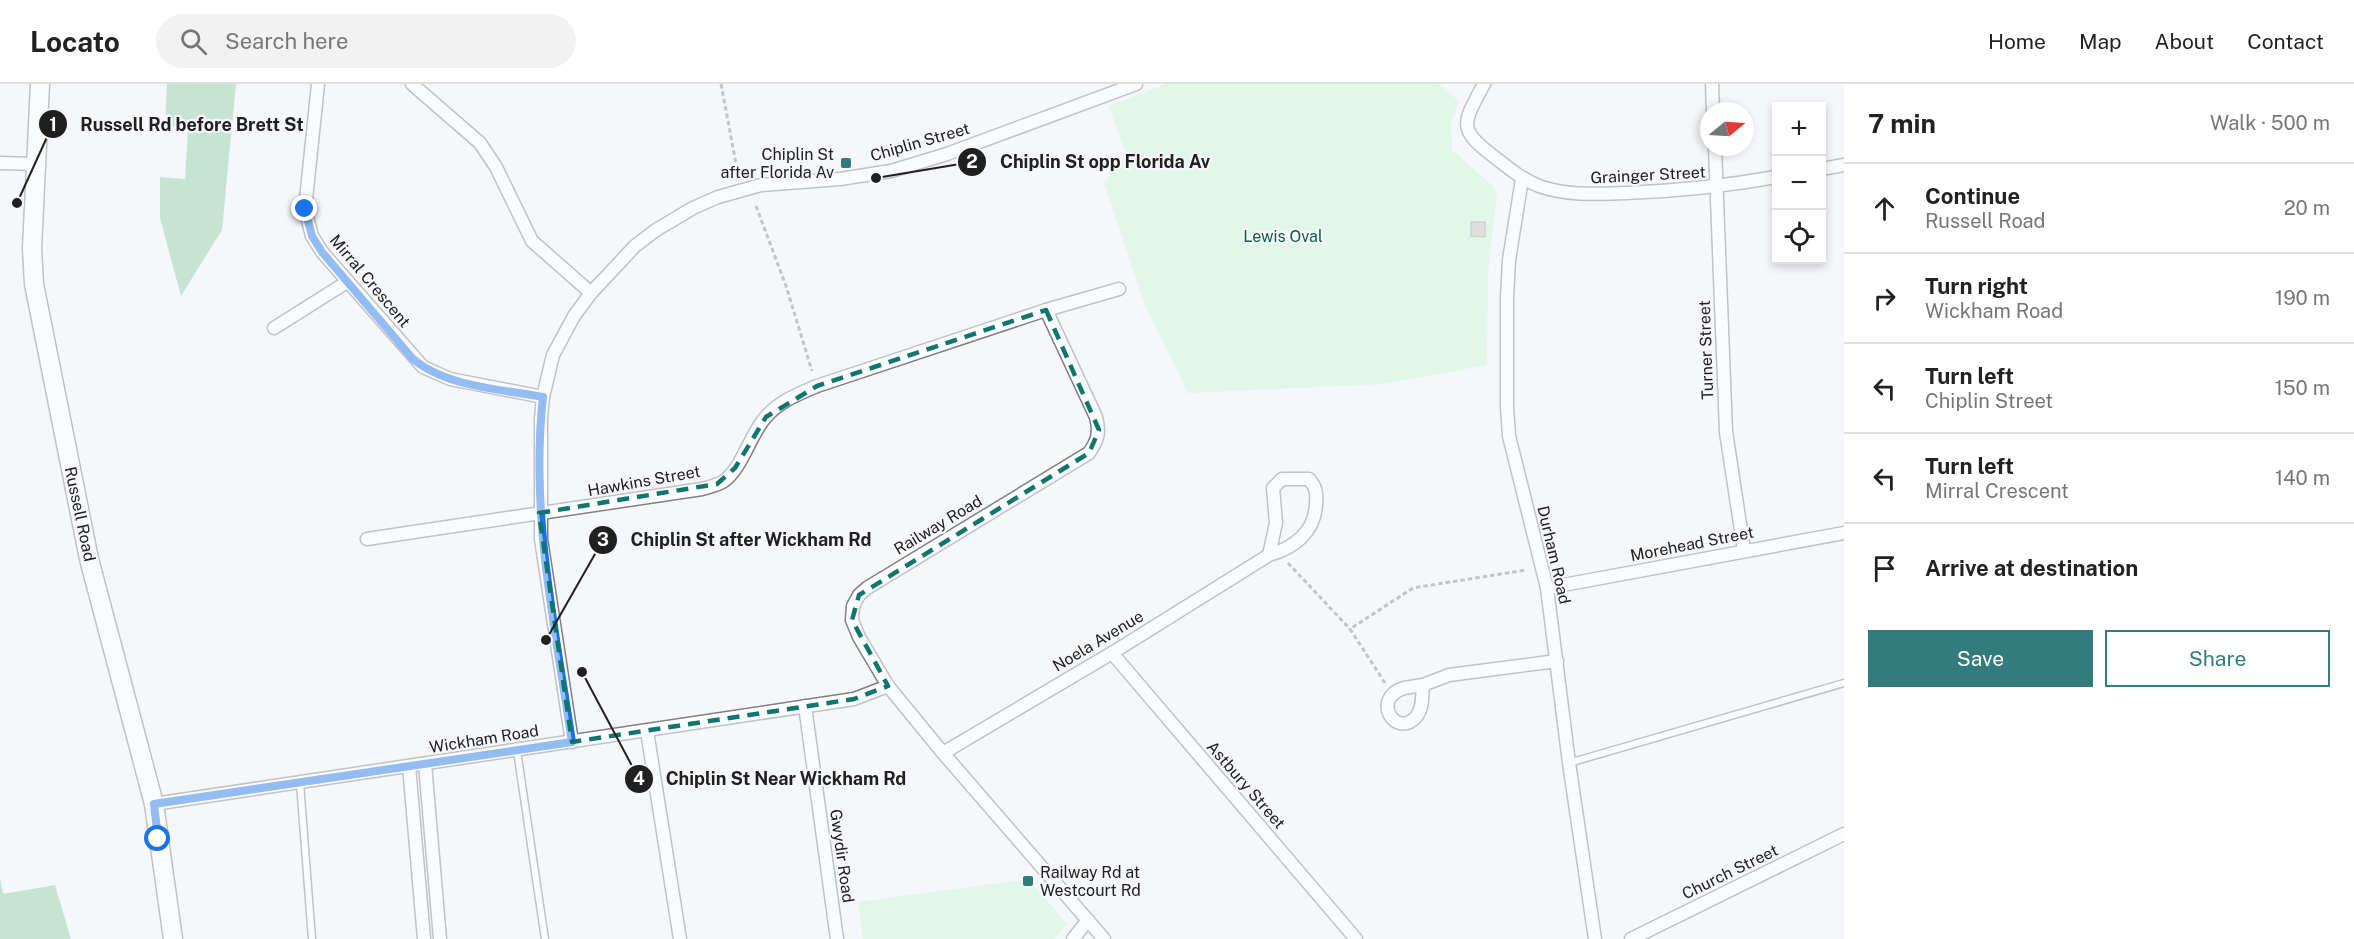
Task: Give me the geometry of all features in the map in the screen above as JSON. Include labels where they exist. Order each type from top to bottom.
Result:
[{"type":"main road","name":"Russell Road","points":[[40,84],[32,248],[37,302],[89,559],[154,804],[173,939]]},
{"type":"street","name":"Mirral Crescent","points":[[318,84],[305,209],[312,236],[322,252],[412,358],[434,374],[543,397]]},
{"type":"street","points":[[412,84],[480,143],[496,167],[532,241],[591,293]]},
{"type":"street","name":"Chiplin Street","points":[[572,742],[541,539],[541,418],[543,397],[554,355],[574,316],[591,293],[642,241],[677,216],[718,198],[761,185],[840,179],[891,171],[947,154],[1136,84]]},
{"type":"street","name":"Grainger Street","points":[[1484,84],[1468,114],[1466,126],[1471,137],[1522,179],[1540,187],[1582,195],[1716,188],[1772,178]]},
{"type":"street","points":[[1712,84],[1713,102]]},
{"type":"street","name":"Turner Street","points":[[1715,156],[1726,432],[1744,550]]},
{"type":"street","points":[[0,163],[36,164]]},
{"type":"street","points":[[1826,168],[1844,165]]},
{"type":"street","name":"Durham Road","points":[[1522,179],[1509,260],[1507,407],[1514,462],[1547,588],[1569,763],[1595,939]]},
{"type":"street","points":[[274,328],[347,282]]},
{"type":"street","name":"Hawkins Street","points":[[367,539],[702,489],[724,481],[735,468],[748,443],[766,417],[779,405],[797,395],[817,386],[1047,310],[1119,289]]},
{"type":"street","name":"Railway Road","points":[[1047,310],[1096,417],[1099,430],[1097,441],[1089,453],[867,588],[859,595],[854,606],[852,620],[859,637],[888,686],[1104,939]]},
{"type":"street","name":"Noela Avenue","points":[[943,753],[1112,653],[1269,555],[1298,542],[1312,524],[1316,512],[1317,492],[1309,479],[1282,479],[1273,488],[1276,523],[1269,555]]},
{"type":"street","name":"Morehead Street","points":[[1547,588],[1844,533]]},
{"type":"street","name":"Astbury Street","points":[[1112,653],[1356,939]]},
{"type":"street","points":[[1423,685],[1449,675],[1557,661]]},
{"type":"street","name":"Wickham Road","points":[[154,804],[865,697],[888,686]]},
{"type":"street","name":"Gwydir Road","points":[[805,706],[837,939]]},
{"type":"street","points":[[647,731],[680,939]]},
{"type":"street","points":[[425,764],[440,939]]},
{"type":"street","points":[[409,766],[424,939]]},
{"type":"street","name":"Church Street","points":[[1631,939],[1844,834]]},
{"type":"street","points":[[1074,939],[1088,920]]},
{"type":"lane","points":[[1569,763],[1844,683]]},
{"type":"lane","points":[[517,750],[545,939]]},
{"type":"lane","points":[[300,783],[312,939]]},
{"type":"path","points":[[721,84],[737,170]]},
{"type":"path","points":[[756,207],[786,286],[812,371]]},
{"type":"path","points":[[1288,563],[1350,629],[1385,683]]},
{"type":"path","points":[[1350,629],[1413,588],[1526,570]]},
{"type":"highlighted area","points":[[1046,310],[1099,430],[1089,453],[859,595],[852,620],[888,686],[854,699],[572,742],[539,513],[717,484],[735,468],[766,417],[817,386]]},
{"type":"green space","points":[[167,84],[236,84],[222,230],[181,296],[160,218],[160,177],[185,179],[188,130],[165,125]]},
{"type":"green space","name":"Lewis Oval","points":[[1166,84],[1439,84],[1459,101],[1451,124],[1452,150],[1492,185],[1497,195],[1488,272],[1487,365],[1384,384],[1188,393],[1144,303],[1104,183],[1126,155],[1109,106]]},
{"type":"green space","points":[[0,878],[3,894],[55,885],[71,939],[0,939]]},
{"type":"green space","points":[[1029,879],[1067,924],[1055,939],[863,939],[858,902]]},
{"type":"building","points":[[1471,222],[1485,222],[1485,237],[1471,236]]},
{"type":"place","name":"Chiplin St after Florida Av","points":[[846,163]]},
{"type":"place","name":"Chiplin St opp Florida Av","points":[[876,178]]},
{"type":"place","name":"Russell Rd before Brett St","points":[[17,203]]},
{"type":"place","name":"Chiplin St after Wickham Rd","points":[[546,640]]},
{"type":"place","name":"Chiplin St Near Wickham Rd","points":[[582,672]]},
{"type":"place","name":"Railway Rd at Westcourt Rd","points":[[1028,881]]},
{"type":"route","points":[[158,839],[154,804],[572,742],[541,539],[543,397],[450,379],[423,368],[322,252],[312,236],[305,209]]}]
